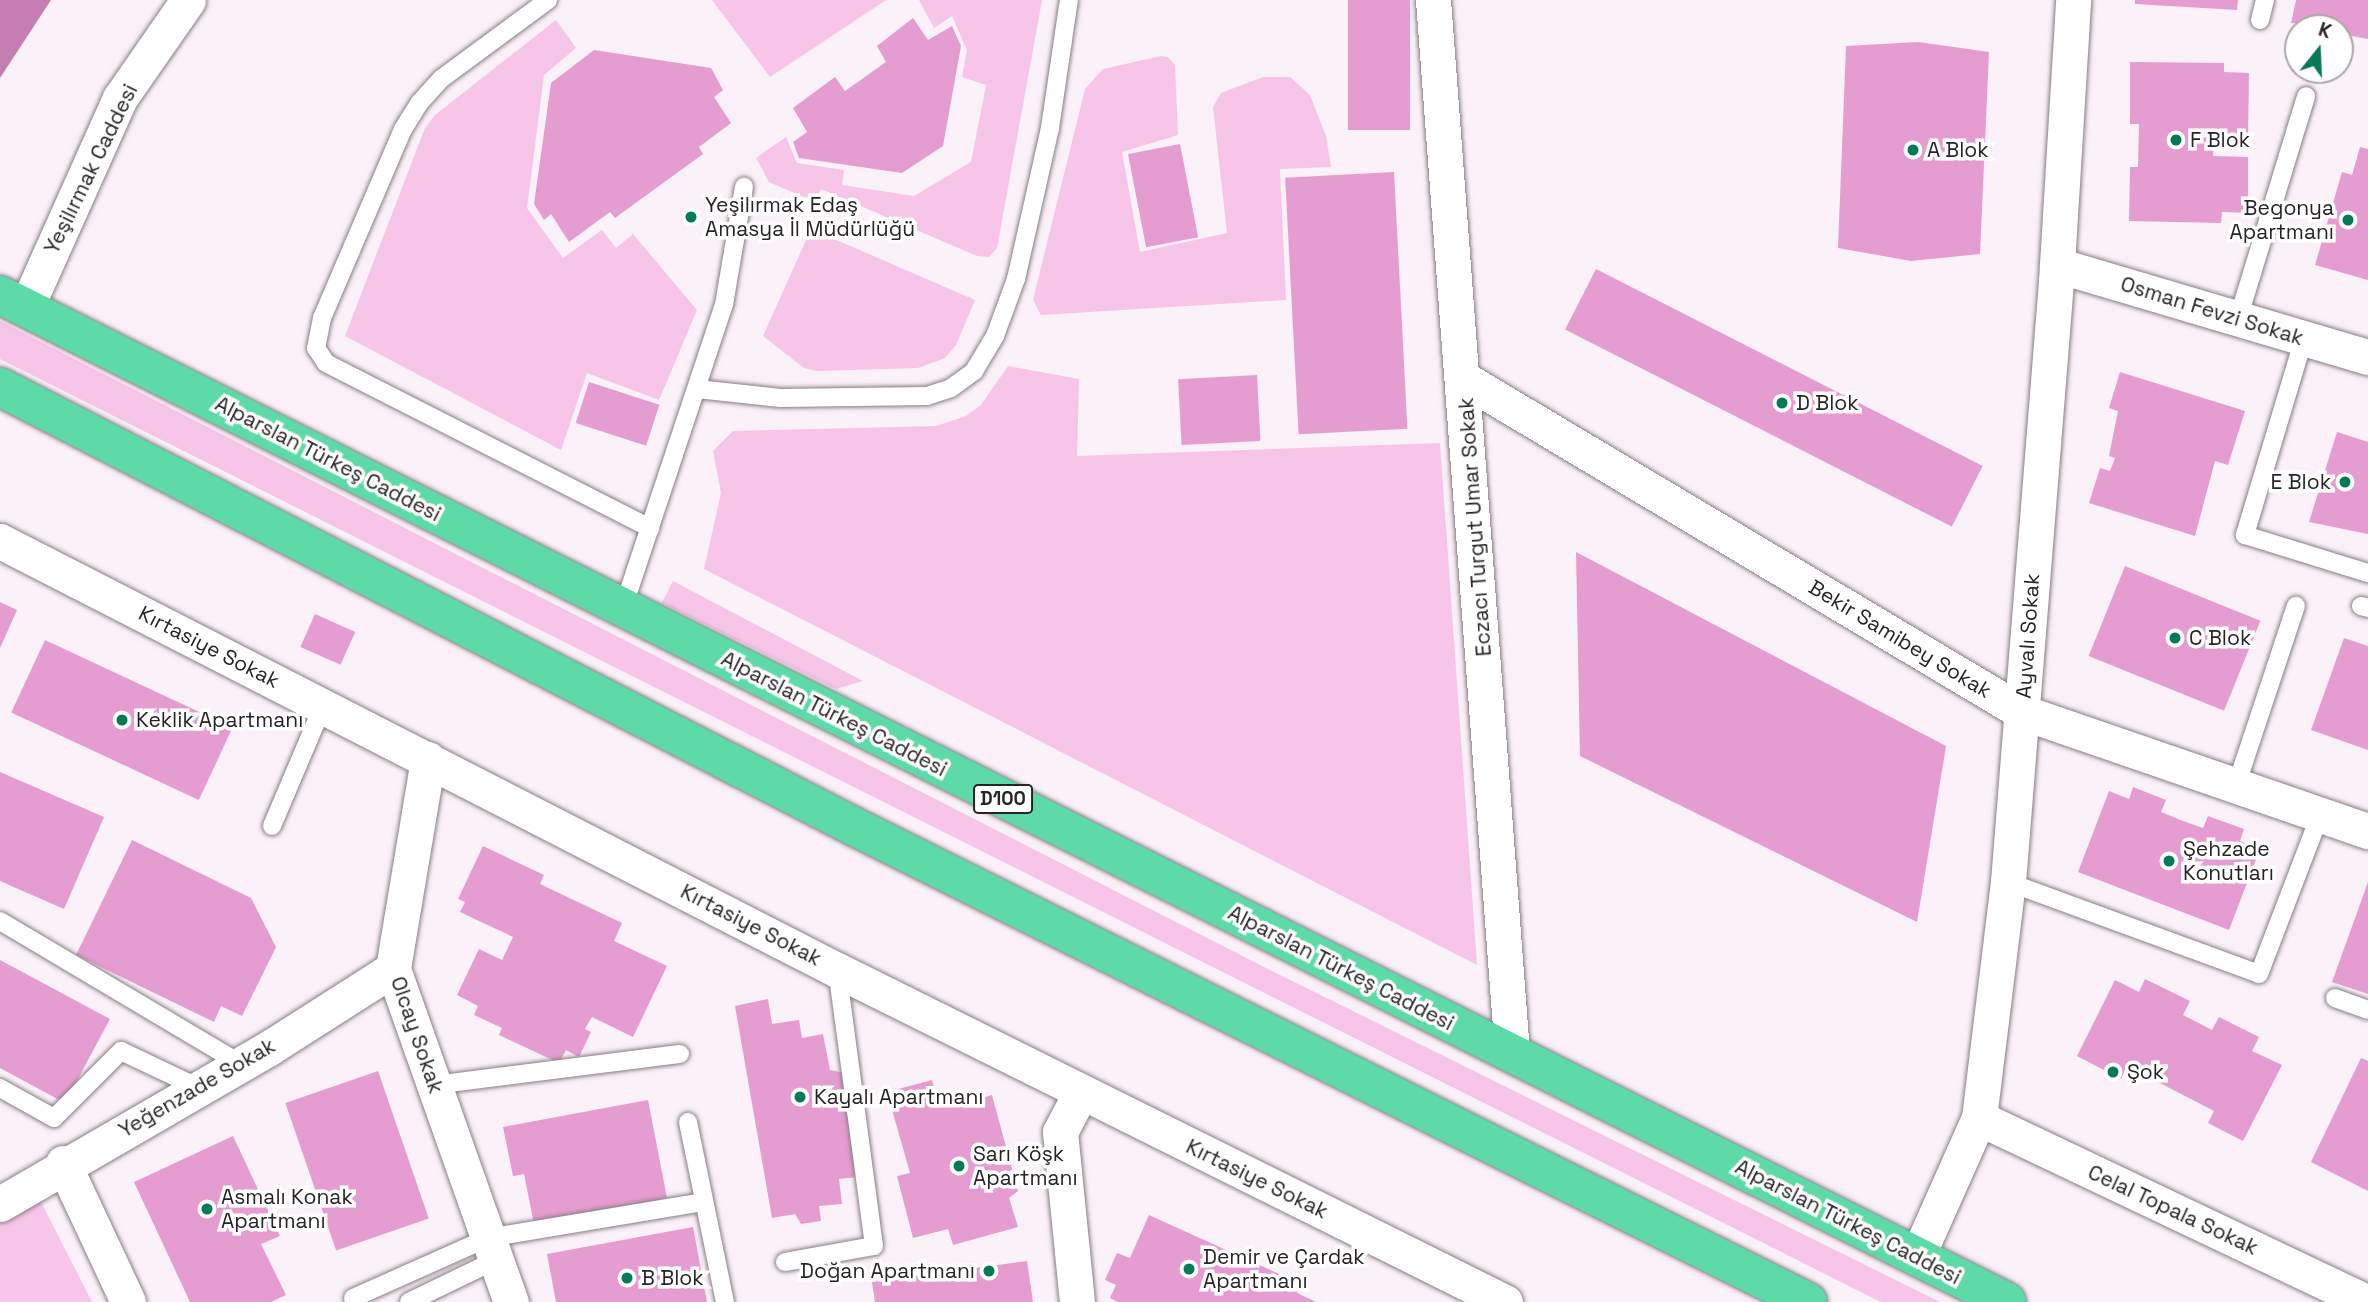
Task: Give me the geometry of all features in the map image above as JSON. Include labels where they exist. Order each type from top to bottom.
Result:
[{"type":"highway","name":"Alparslan Türkeş Caddesi","points":[[13,301],[2007,1302]]},
{"type":"highway","points":[[0,387],[853,826],[1808,1302]]},
{"type":"street","name":"Yeşilırmak Caddesi","points":[[13,301],[120,98],[188,0]]},
{"type":"street","name":"Eczacı Turgut Umar Sokak","points":[[1433,0],[1464,379],[1512,1054]]},
{"type":"street","name":"Ayvalı Sokak","points":[[1917,1257],[1979,1118],[2008,882],[2057,265],[2073,0]]},
{"type":"street","name":"Osman Fevzi Sokak","points":[[2057,265],[2368,357]]},
{"type":"street","name":"Bekir Samibey Sokak","points":[[1464,379],[2022,712],[2368,831]]},
{"type":"street","name":"Kırtasiye Sokak","points":[[0,541],[837,970],[1505,1302]]},
{"type":"street","name":"Olcay Sokak","points":[[428,759],[393,969],[511,1302]]},
{"type":"street","name":"Yeğenzade Sokak","points":[[4,1195],[241,1064],[393,969]]},
{"type":"street","points":[[1077,1302],[1060,1132],[1081,1092]]},
{"type":"street","name":"Celal Topala Sokak","points":[[1979,1118],[2367,1302]]},
{"type":"street","points":[[64,1163],[128,1302]]},
{"type":"lane","points":[[548,0],[441,79],[420,102],[403,129],[322,318],[316,348],[326,363],[650,528]]},
{"type":"lane","points":[[697,388],[781,398],[927,396],[951,388],[974,370],[995,337],[1016,279],[1050,128],[1069,0]]},
{"type":"lane","points":[[2260,20],[2264,0]]},
{"type":"lane","points":[[2238,319],[2306,96]]},
{"type":"lane","points":[[623,608],[724,305],[744,187]]},
{"type":"lane","points":[[2304,338],[2245,535],[2368,573]]},
{"type":"lane","points":[[2236,786],[2296,606]]},
{"type":"lane","points":[[272,826],[323,705]]},
{"type":"lane","points":[[2008,882],[2259,974],[2320,815]]},
{"type":"lane","points":[[0,922],[241,1064]]},
{"type":"lane","points":[[785,1262],[874,1246],[837,970]]},
{"type":"lane","points":[[2334,998],[2368,1010]]},
{"type":"lane","points":[[0,1088],[54,1118],[121,1051],[199,1088]]},
{"type":"lane","points":[[434,1085],[680,1054]]},
{"type":"lane","points":[[688,1122],[725,1302]]},
{"type":"lane","points":[[353,1298],[492,1249],[704,1202]]},
{"type":"lane","points":[[409,1302],[492,1249]]},
{"type":"shaded area","points":[[0,0],[51,0],[0,78]]},
{"type":"shaded area","points":[[712,0],[886,0],[770,77]]},
{"type":"shaded area","points":[[919,0],[1042,0],[997,248],[989,257],[977,256],[821,189],[815,202],[769,182],[756,158],[786,137],[797,163],[844,170],[842,185],[914,196],[971,162],[986,85],[962,77],[967,50],[952,16],[934,28]]},
{"type":"shaded area","points":[[556,20],[576,48],[544,75],[527,208],[563,258],[602,230],[616,248],[633,234],[697,310],[659,400],[587,373],[561,450],[345,336],[425,128],[435,115]]},
{"type":"shaded area","points":[[1161,56],[1168,57],[1175,65],[1178,135],[1122,152],[1140,252],[1227,233],[1213,107],[1221,93],[1263,77],[1290,77],[1310,95],[1326,136],[1331,167],[1280,169],[1286,300],[1041,315],[1033,300],[1085,89],[1103,69]]},
{"type":"shaded area","points":[[811,229],[975,300],[956,345],[945,358],[918,368],[817,371],[804,368],[763,336]]},
{"type":"shaded area","points":[[0,321],[1266,968],[1940,1302],[1881,1302],[0,359]]},
{"type":"shaded area","points":[[1008,366],[1079,379],[1077,456],[1440,443],[1477,965],[704,569],[721,493],[713,451],[733,431],[936,426],[966,416],[981,405]]},
{"type":"shaded area","points":[[673,581],[863,681],[836,689],[662,603]]},
{"type":"shaded area","points":[[39,1198],[92,1302],[0,1302],[0,1221]]},
{"type":"building","points":[[1348,0],[1410,0],[1410,130],[1348,130]]},
{"type":"building","points":[[2135,0],[2238,0],[2237,10],[2135,4]]},
{"type":"building","points":[[2296,0],[2368,0],[2368,39],[2354,36],[2354,14],[2293,14]]},
{"type":"building","points":[[913,18],[928,40],[952,26],[961,46],[943,146],[902,173],[799,158],[793,142],[807,132],[793,108],[835,77],[845,91],[886,62],[877,46]]},
{"type":"building","name":"A Blok","points":[[1918,42],[1989,52],[1980,254],[1911,261],[1838,248],[1846,46]]},
{"type":"building","points":[[594,50],[711,68],[723,90],[714,97],[731,123],[699,147],[703,154],[615,218],[610,212],[569,242],[551,214],[544,220],[534,204],[551,83]]},
{"type":"building","name":"F Blok","points":[[2130,62],[2224,63],[2224,72],[2249,73],[2248,135],[2214,134],[2213,156],[2248,157],[2248,213],[2222,212],[2221,223],[2129,221],[2130,167],[2138,167],[2139,124],[2130,124]]},
{"type":"building","points":[[1180,144],[1198,237],[1146,247],[1128,154]]},
{"type":"building","name":"Begonya Apartmanı","points":[[2360,147],[2368,149],[2368,280],[2315,265],[2342,172],[2352,175]]},
{"type":"building","points":[[1394,172],[1407,429],[1299,434],[1285,178]]},
{"type":"building","name":"D Blok","points":[[1596,269],[1983,466],[1952,527],[1565,330]]},
{"type":"building","points":[[2120,372],[2245,411],[2228,465],[2215,461],[2195,536],[2089,503],[2100,468],[2110,471],[2115,458],[2109,456],[2118,411],[2109,408]]},
{"type":"building","points":[[1257,375],[1260,441],[1182,445],[1178,379]]},
{"type":"building","points":[[589,382],[659,405],[646,446],[576,423]]},
{"type":"building","name":"E Blok","points":[[2337,432],[2368,442],[2368,534],[2309,522]]},
{"type":"building","points":[[1576,552],[1946,746],[1917,922],[1580,756]]},
{"type":"building","name":"C Blok","points":[[2125,566],[2260,621],[2224,711],[2089,656]]},
{"type":"building","points":[[0,602],[17,610],[0,648]]},
{"type":"building","points":[[315,614],[355,632],[341,665],[300,647]]},
{"type":"building","points":[[2344,638],[2368,646],[2368,750],[2311,730]]},
{"type":"building","name":"Keklik Apartmanı","points":[[45,640],[233,727],[199,800],[11,713]]},
{"type":"building","points":[[0,772],[104,817],[64,909],[0,881]]},
{"type":"building","name":"Şehzade Konutları","points":[[2133,787],[2166,800],[2161,812],[2183,821],[2203,828],[2208,816],[2244,829],[2240,841],[2260,849],[2229,930],[2078,872],[2109,791],[2129,799]]},
{"type":"building","points":[[132,840],[251,898],[276,947],[242,1016],[221,1006],[214,1022],[76,955]]},
{"type":"building","points":[[483,846],[544,875],[540,884],[622,923],[614,941],[667,966],[633,1037],[592,1017],[585,1029],[591,1032],[579,1057],[566,1050],[559,1063],[499,1035],[502,1028],[474,1015],[478,1006],[457,995],[479,949],[502,960],[513,937],[460,912],[465,902],[458,899]]},
{"type":"building","points":[[2368,882],[2368,994],[2332,982]]},
{"type":"building","points":[[0,960],[110,1019],[65,1103],[0,1068]]},
{"type":"building","points":[[2145,979],[2190,1001],[2183,1015],[2212,1030],[2219,1017],[2259,1037],[2252,1051],[2282,1065],[2243,1141],[2208,1123],[2214,1111],[2127,1066],[2121,1079],[2077,1056],[2115,980],[2139,992]]},
{"type":"building","name":"Kayalı Apartmanı","points":[[768,999],[772,1024],[799,1020],[802,1038],[823,1034],[830,1070],[846,1073],[858,1177],[839,1179],[842,1204],[819,1206],[821,1221],[801,1224],[795,1214],[772,1218],[735,1006]]},
{"type":"building","points":[[2361,1058],[2368,1061],[2368,1191],[2311,1162]]},
{"type":"building","points":[[378,1071],[429,1219],[336,1250],[285,1103]]},
{"type":"building","name":"Sarı Köşk Apartmanı","points":[[932,1080],[938,1103],[971,1094],[972,1101],[992,1095],[1018,1191],[1009,1198],[1018,1227],[953,1245],[948,1229],[913,1238],[897,1176],[910,1173],[887,1092]]},
{"type":"building","points":[[648,1100],[667,1198],[534,1224],[524,1174],[513,1176],[503,1127]]},
{"type":"building","name":"Asmalı Konak Apartmanı","points":[[233,1136],[280,1236],[261,1244],[286,1295],[271,1302],[190,1302],[134,1182]]},
{"type":"building","name":"Demir ve Çardak Apartmanı","points":[[1149,1215],[1301,1284],[1297,1293],[1316,1302],[1118,1302],[1110,1298],[1116,1285],[1105,1280],[1117,1253],[1130,1258]]},
{"type":"building","name":"B Blok","points":[[693,1227],[707,1302],[556,1302],[547,1254]]},
{"type":"building","name":"Doğan Apartmanı","points":[[1027,1261],[1033,1302],[875,1302],[872,1282]]},
{"type":"place","name":"F Blok","points":[[2176,140]]},
{"type":"place","name":"A Blok","points":[[1913,150]]},
{"type":"place","name":"Yeşilırmak Edaş Amasya İl Müdürlüğü","points":[[691,217]]},
{"type":"place","name":"Begonya Apartmanı","points":[[2348,220]]},
{"type":"place","name":"D Blok","points":[[1782,403]]},
{"type":"place","name":"E Blok","points":[[2345,482]]},
{"type":"place","name":"C Blok","points":[[2175,638]]},
{"type":"place","name":"Keklik Apartmanı","points":[[122,720]]},
{"type":"place","name":"Şehzade Konutları","points":[[2169,861]]},
{"type":"place","name":"Şok","points":[[2113,1072]]},
{"type":"place","name":"Kayalı Apartmanı","points":[[800,1097]]},
{"type":"place","name":"Sarı Köşk Apartmanı","points":[[959,1166]]},
{"type":"place","name":"Asmalı Konak Apartmanı","points":[[207,1209]]},
{"type":"place","name":"Demir ve Çardak Apartmanı","points":[[1189,1269]]},
{"type":"place","name":"Doğan Apartmanı","points":[[989,1271]]},
{"type":"place","name":"B Blok","points":[[627,1278]]}]
